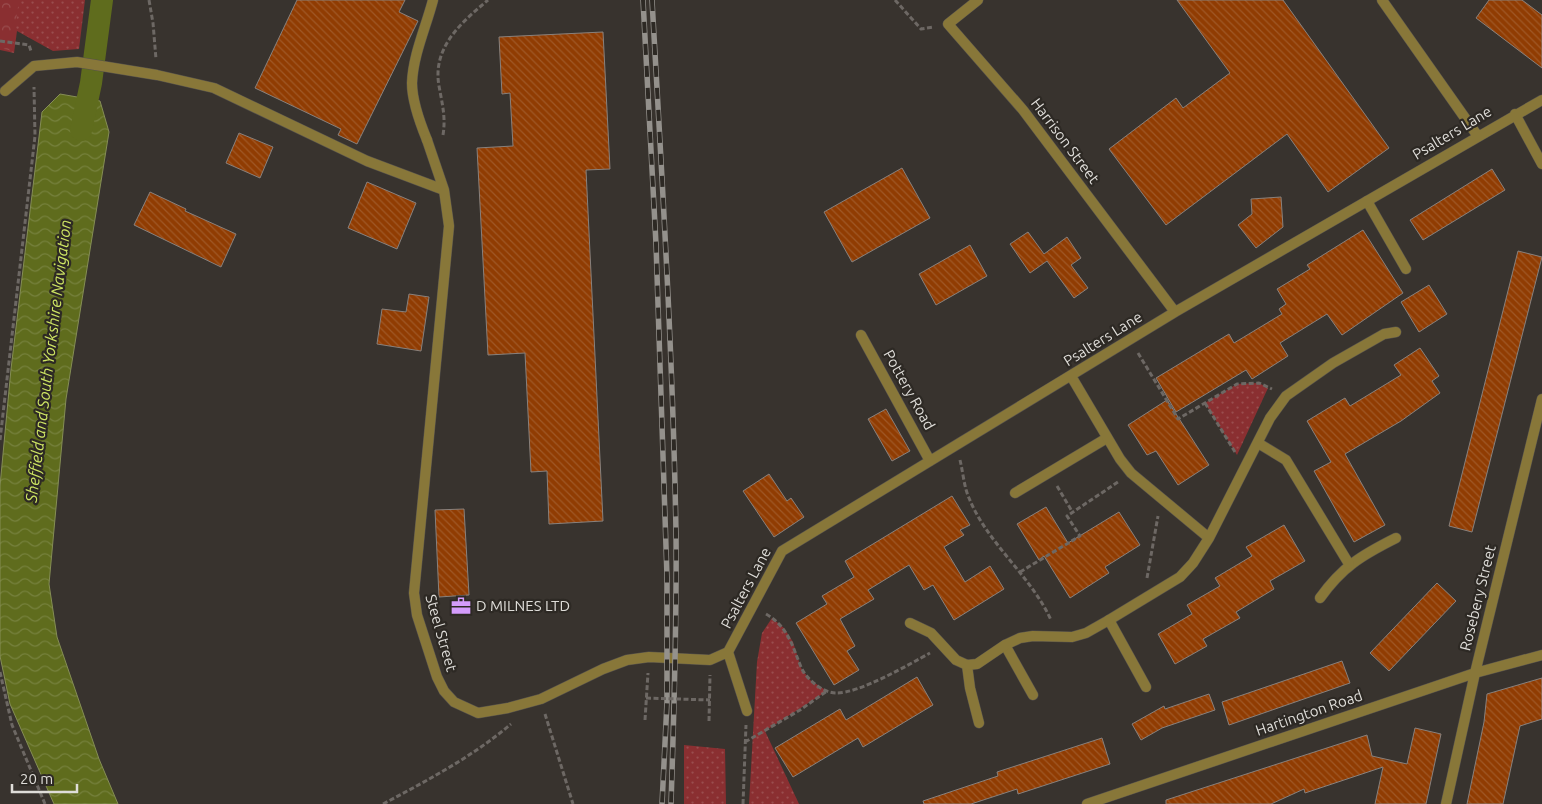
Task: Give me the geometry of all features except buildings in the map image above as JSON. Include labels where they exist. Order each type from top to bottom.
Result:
[{"type":"street","name":"Steel Street","points":[[433,0],[416,58],[412,84],[416,110],[444,190],[449,226],[414,593],[417,615],[437,677],[444,691],[454,702],[478,713],[508,708],[540,699],[603,669],[628,660],[650,657],[710,660],[728,652]]},
{"type":"street","points":[[948,24],[978,0]]},
{"type":"street","points":[[1382,0],[1477,135]]},
{"type":"street","name":"Harrison Street","points":[[948,24],[1023,110],[1176,312]]},
{"type":"street","points":[[2,91],[34,66],[77,62],[157,75],[214,88],[367,161],[444,190]]},
{"type":"street","name":"Psalters Lane","points":[[728,652],[782,551],[1176,312],[1477,135],[1542,100]]},
{"type":"street","points":[[1515,114],[1542,164]]},
{"type":"street","points":[[1367,201],[1406,269]]},
{"type":"street","points":[[910,623],[931,633],[956,660],[967,665],[977,664],[1006,645],[1033,636],[1057,635],[1072,637],[1086,633],[1109,620],[1180,576],[1193,563],[1209,538],[1270,418],[1286,396],[1333,363],[1384,334],[1396,332]]},
{"type":"street","name":"Pottery Road","points":[[861,334],[930,461]]},
{"type":"street","points":[[1070,376],[1131,474],[1209,538]]},
{"type":"street","name":"Rosebery Street","points":[[1446,804],[1475,673],[1542,399]]},
{"type":"street","points":[[1016,493],[1107,438]]},
{"type":"street","points":[[1258,443],[1279,455],[1289,465],[1349,564]]},
{"type":"street","points":[[1320,598],[1334,579],[1349,564],[1396,538]]},
{"type":"street","points":[[1109,620],[1146,687]]},
{"type":"street","points":[[1006,645],[1033,696]]},
{"type":"street","points":[[728,652],[746,710]]},
{"type":"street","name":"Hartington Road","points":[[1087,804],[1475,673],[1542,655]]},
{"type":"street","points":[[967,665],[972,697],[979,722]]},
{"type":"path","points":[[149,0],[154,22],[157,75]]},
{"type":"path","points":[[433,158],[442,141],[445,120],[438,84],[440,60],[453,32],[488,0]]},
{"type":"path","points":[[895,0],[921,29],[948,24]]},
{"type":"path","points":[[0,41],[29,45],[34,66],[35,136],[0,440]]},
{"type":"path","points":[[1130,340],[1178,419],[1237,384],[1259,383],[1286,396]]},
{"type":"path","points":[[1205,403],[1246,467]]},
{"type":"path","points":[[957,445],[968,498],[994,541],[1020,572],[1046,610],[1057,635]]},
{"type":"path","points":[[1048,473],[1074,513]]},
{"type":"path","points":[[1020,572],[1080,536],[1067,516],[1131,474]]},
{"type":"path","points":[[1148,596],[1147,576],[1155,524],[1164,501]]},
{"type":"path","points":[[753,607],[772,618],[784,628],[793,642],[802,668],[810,680],[827,691],[837,693],[872,683],[942,647]]},
{"type":"path","points":[[645,720],[650,657]]},
{"type":"path","points":[[709,721],[710,660]]},
{"type":"path","points":[[0,672],[12,726],[45,804]]},
{"type":"path","points":[[745,742],[800,710],[827,691]]},
{"type":"path","points":[[646,698],[710,700]]},
{"type":"path","points":[[540,699],[573,804]]},
{"type":"path","points":[[743,804],[746,710]]},
{"type":"path","points":[[383,804],[438,775],[488,744],[518,718]]},
{"type":"green space","points":[[0,0],[85,0],[79,49],[53,51],[17,31],[14,53],[0,50]]},
{"type":"green space","points":[[0,0],[19,0],[12,51],[0,48]]},
{"type":"green space","points":[[1259,383],[1268,388],[1237,455],[1205,403],[1237,384]]},
{"type":"green space","points":[[772,618],[784,628],[793,642],[801,668],[810,680],[827,691],[765,731],[799,804],[749,804],[757,662],[762,633]]},
{"type":"green space","points":[[684,745],[725,749],[726,804],[684,804]]},
{"type":"water","points":[[60,94],[100,101],[109,132],[66,399],[49,584],[57,637],[99,759],[118,804],[54,804],[10,704],[0,656],[0,486],[11,369],[42,112]]},
{"type":"waterway","name":"Sheffield and South Yorkshire Navigation","points":[[81,130],[91,83],[102,0]]},
{"type":"railway","points":[[643,0],[656,244],[667,577],[667,702],[662,804]]},
{"type":"railway","points":[[652,0],[667,266],[675,466],[676,601],[671,804]]},
{"type":"place","name":"D MILNES LTD","points":[[461,606]]}]
